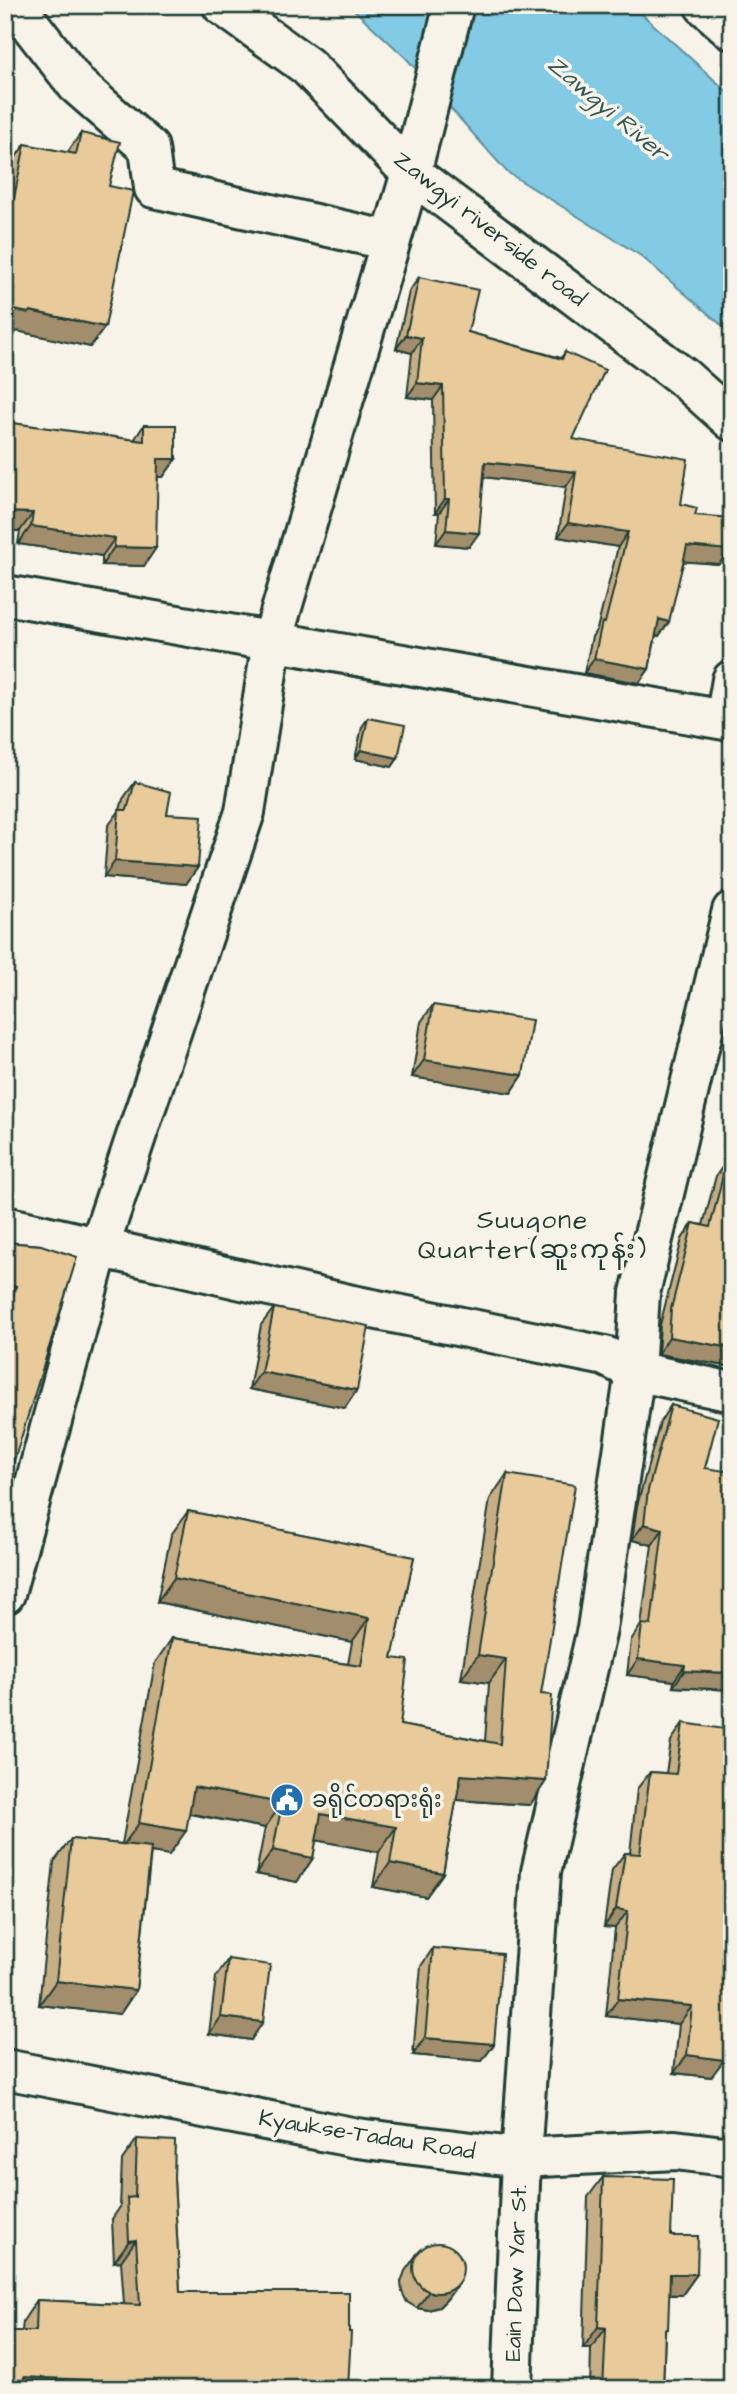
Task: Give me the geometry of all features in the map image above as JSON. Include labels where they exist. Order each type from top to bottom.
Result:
[{"type":"street","points":[[15,5],[77,85],[149,148],[154,188],[391,241]]},
{"type":"street","name":"Zawgyi riverside road","points":[[222,5],[307,66],[411,173],[683,377],[732,421]]},
{"type":"street","points":[[5,1594],[99,1247],[245,812],[272,641],[411,173],[454,5]]},
{"type":"street","points":[[704,5],[732,30]]},
{"type":"street","points":[[5,595],[272,641],[728,729],[732,680]]},
{"type":"street","name":"Eain Daw Yar St.","points":[[512,2389],[521,2158],[541,1872],[597,1629],[635,1371],[640,1293],[732,911]]},
{"type":"street","points":[[5,1226],[348,1304],[605,1356],[635,1371],[732,1392]]},
{"type":"street","name":"Kyaukse-Tadau Road","points":[[5,2068],[357,2138],[521,2158],[675,2150],[732,2157]]},
{"type":"water","name":"Zawgyi River","points":[[349,5],[630,5],[644,16],[732,96],[732,334],[641,256],[507,172],[406,58]]},
{"type":"building","points":[[81,133],[120,142],[109,186],[133,191],[105,327],[5,308],[5,242],[25,144],[76,154]]},
{"type":"building","points":[[419,277],[478,290],[468,332],[562,359],[565,352],[605,370],[573,439],[688,459],[681,504],[697,508],[695,515],[731,518],[729,550],[687,546],[669,622],[659,619],[649,669],[594,659],[628,532],[568,523],[576,472],[485,462],[479,533],[446,530],[449,499],[445,499],[443,386],[417,383],[422,338],[406,335]]},
{"type":"building","points":[[5,422],[144,441],[144,425],[176,425],[176,459],[158,459],[156,548],[114,547],[115,538],[31,526],[33,513],[5,512]]},
{"type":"building","points":[[368,718],[405,725],[398,758],[361,750]]},
{"type":"building","points":[[135,782],[171,792],[167,814],[202,816],[198,867],[115,861],[119,810],[127,810]]},
{"type":"building","points":[[433,1005],[532,1020],[523,1075],[424,1060]]},
{"type":"building","points":[[727,1160],[732,1161],[732,1348],[669,1337],[671,1309],[693,1223],[710,1227]]},
{"type":"building","points":[[5,1242],[41,1245],[77,1257],[5,1490],[5,1321],[16,1286],[5,1285]]},
{"type":"building","points":[[274,1308],[369,1326],[357,1390],[261,1372]]},
{"type":"building","points":[[671,1405],[718,1418],[705,1468],[732,1472],[732,1673],[684,1671],[685,1665],[638,1659],[642,1624],[651,1625],[663,1529],[644,1524],[648,1490]]},
{"type":"building","points":[[507,1474],[575,1485],[541,1694],[552,1695],[546,1781],[461,1775],[443,1873],[390,1863],[396,1827],[321,1814],[313,1858],[273,1850],[282,1803],[194,1787],[186,1831],[139,1823],[172,1638],[361,1666],[369,1618],[174,1578],[188,1511],[414,1557],[392,1658],[408,1660],[400,1725],[500,1744],[506,1659],[478,1655]]},
{"type":"building","points":[[683,1723],[732,1730],[732,2017],[729,2017],[724,2060],[687,2055],[692,2006],[618,1999],[628,1911],[616,1909],[625,1853],[640,1854],[650,1772],[676,1774]]},
{"type":"building","points":[[71,1839],[151,1847],[136,1990],[56,1981]]},
{"type":"building","points":[[433,1948],[502,1954],[494,2044],[425,2038]]},
{"type":"building","points":[[228,1959],[270,1965],[263,2022],[221,2017]]},
{"type":"building","points":[[137,2139],[175,2141],[174,2179],[180,2292],[349,2292],[351,2332],[348,2389],[111,2389],[111,2381],[24,2377],[24,2389],[5,2389],[5,2331],[36,2331],[37,2300],[140,2305],[136,2240],[129,2241],[127,2198],[135,2197]]},
{"type":"building","points":[[603,2177],[673,2179],[671,2236],[698,2236],[697,2274],[670,2274],[663,2389],[603,2389],[606,2328],[598,2327]]},
{"type":"building","points":[[438,2243],[456,2250],[463,2268],[456,2286],[438,2293],[420,2286],[413,2268],[420,2250]]},
{"type":"place","name":"ခရိုင်တရားရုံး","points":[[287,1800]]},
{"type":"district","name":"Suugone Quarter(ဆူးကုန်း)","points":[[533,1235]]}]
